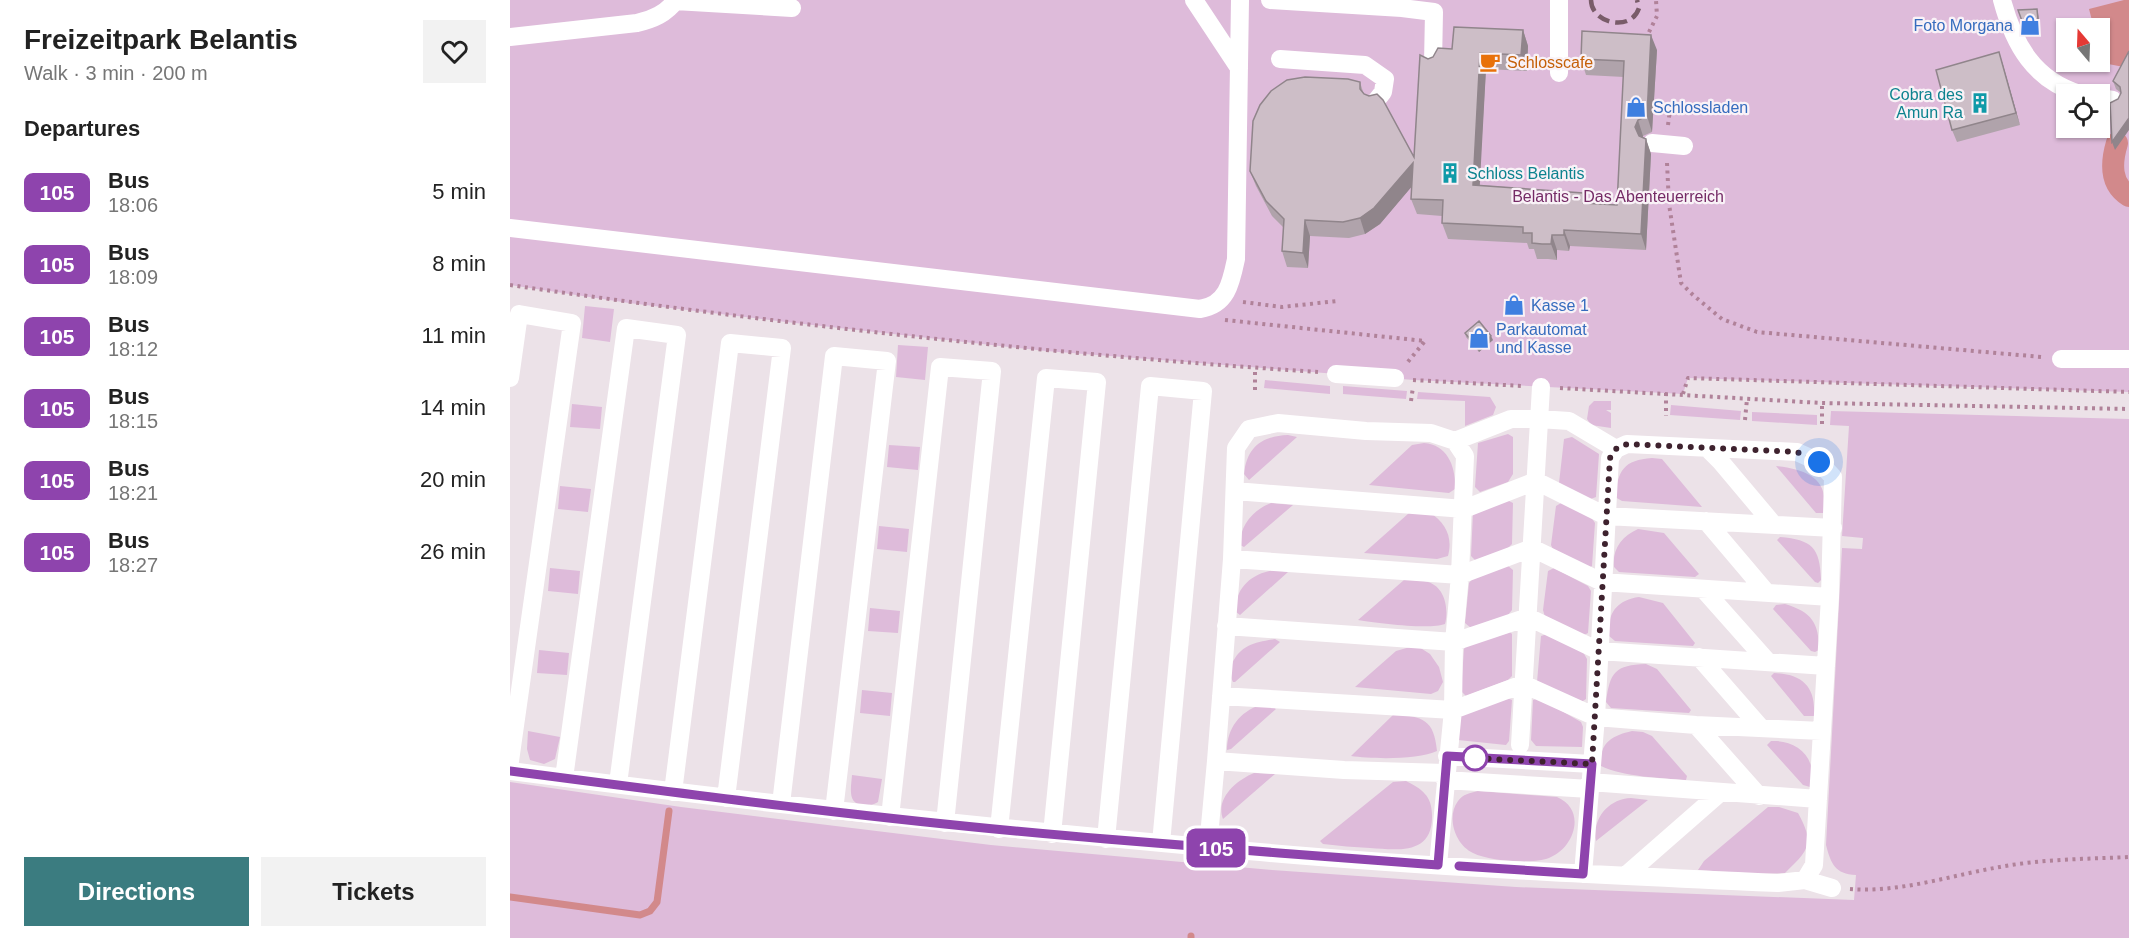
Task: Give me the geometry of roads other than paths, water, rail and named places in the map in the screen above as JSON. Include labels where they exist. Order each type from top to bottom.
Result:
[{"type":"street","points":[[1194,0],[1239,68]]},
{"type":"street","points":[[510,228],[1200,309],[1212,307],[1221,300],[1231,282],[1236,259],[1240,0]]},
{"type":"street","points":[[1270,0],[1434,12],[1433,63]]},
{"type":"street","points":[[1559,0],[1559,73]]},
{"type":"street","points":[[2002,0],[2008,22],[2018,44],[2035,65],[2056,84]]},
{"type":"street","points":[[510,37],[637,23],[656,18],[669,9],[675,1],[792,8]]},
{"type":"street","points":[[1280,59],[1365,65],[1385,79],[1383,92],[1376,101]]},
{"type":"street","points":[[510,378],[519,314],[572,323],[510,761]]},
{"type":"street","points":[[564,778],[626,328],[677,335],[618,784]]},
{"type":"street","points":[[673,792],[730,343],[782,348],[726,798]]},
{"type":"street","points":[[781,804],[834,356],[887,361],[834,811]]},
{"type":"street","points":[[2061,359],[2129,359]]},
{"type":"street","points":[[890,817],[940,366],[992,371],[945,823]]},
{"type":"street","points":[[1336,374],[1395,378]]},
{"type":"street","points":[[999,829],[1046,378],[1097,382],[1052,834]]},
{"type":"street","points":[[1106,839],[1150,386],[1203,392],[1161,843]]},
{"type":"street","points":[[1520,745],[1541,387]]},
{"type":"street","points":[[1455,441],[1511,419],[1539,419],[1569,421],[1616,449]]},
{"type":"street","points":[[1208,847],[1232,559],[1236,448],[1249,429],[1278,423],[1366,431],[1431,433],[1455,441],[1465,456],[1464,509],[1454,642],[1453,710],[1438,865]]},
{"type":"street","points":[[1583,874],[1596,717],[1610,458],[1616,449],[1627,444],[1797,452],[1819,462],[1833,477],[1830,597],[1814,865],[1805,880]]},
{"type":"street","points":[[1707,448],[1774,525]]},
{"type":"street","points":[[1235,491],[1464,509],[1536,482],[1606,516],[1833,528]]},
{"type":"street","points":[[1706,521],[1767,593]]},
{"type":"street","points":[[1232,559],[1460,575],[1532,548],[1602,582],[1830,597]]},
{"type":"street","points":[[1704,590],[1768,662]]},
{"type":"street","points":[[1226,626],[1454,642],[1528,617],[1599,651],[1826,666]]},
{"type":"street","points":[[1699,657],[1761,728]]},
{"type":"street","points":[[1221,696],[1453,710],[1523,684],[1596,717],[1696,725],[1822,731]]},
{"type":"street","points":[[1696,725],[1759,796]]},
{"type":"street","points":[[1216,761],[1344,770],[1446,770],[1591,778],[1759,796],[1818,799]]},
{"type":"street","points":[[1446,770],[1591,778]]},
{"type":"street","points":[[510,771],[834,811],[1106,839],[1583,874],[1778,883],[1805,880],[1832,888]]},
{"type":"street","points":[[1625,876],[1721,792]]},
{"type":"waterway","points":[[2117,143],[2113,165],[2115,179],[2129,196]]},
{"type":"waterway","points":[[510,897],[640,915],[650,911],[657,902],[669,811]]},
{"type":"railway","points":[[1591,0],[1597,14],[1604,19],[1620,23],[1635,16],[1639,8],[1637,0]]},
{"type":"place","name":"Foto Morgana","points":[[2030,25]]},
{"type":"place","name":"Schlosscafe","points":[[1490,62]]},
{"type":"place","name":"Cobra des Amun Ra","points":[[1980,103]]},
{"type":"place","name":"Schlossladen","points":[[1636,107]]},
{"type":"place","name":"Schloss Belantis","points":[[1450,173]]},
{"type":"place","name":"Kasse 1","points":[[1514,305]]},
{"type":"place","name":"Parkautomat und Kasse","points":[[1479,338]]},
{"type":"park label","name":"Belantis - Das Abenteuerreich","points":[[1618,196]]}]
